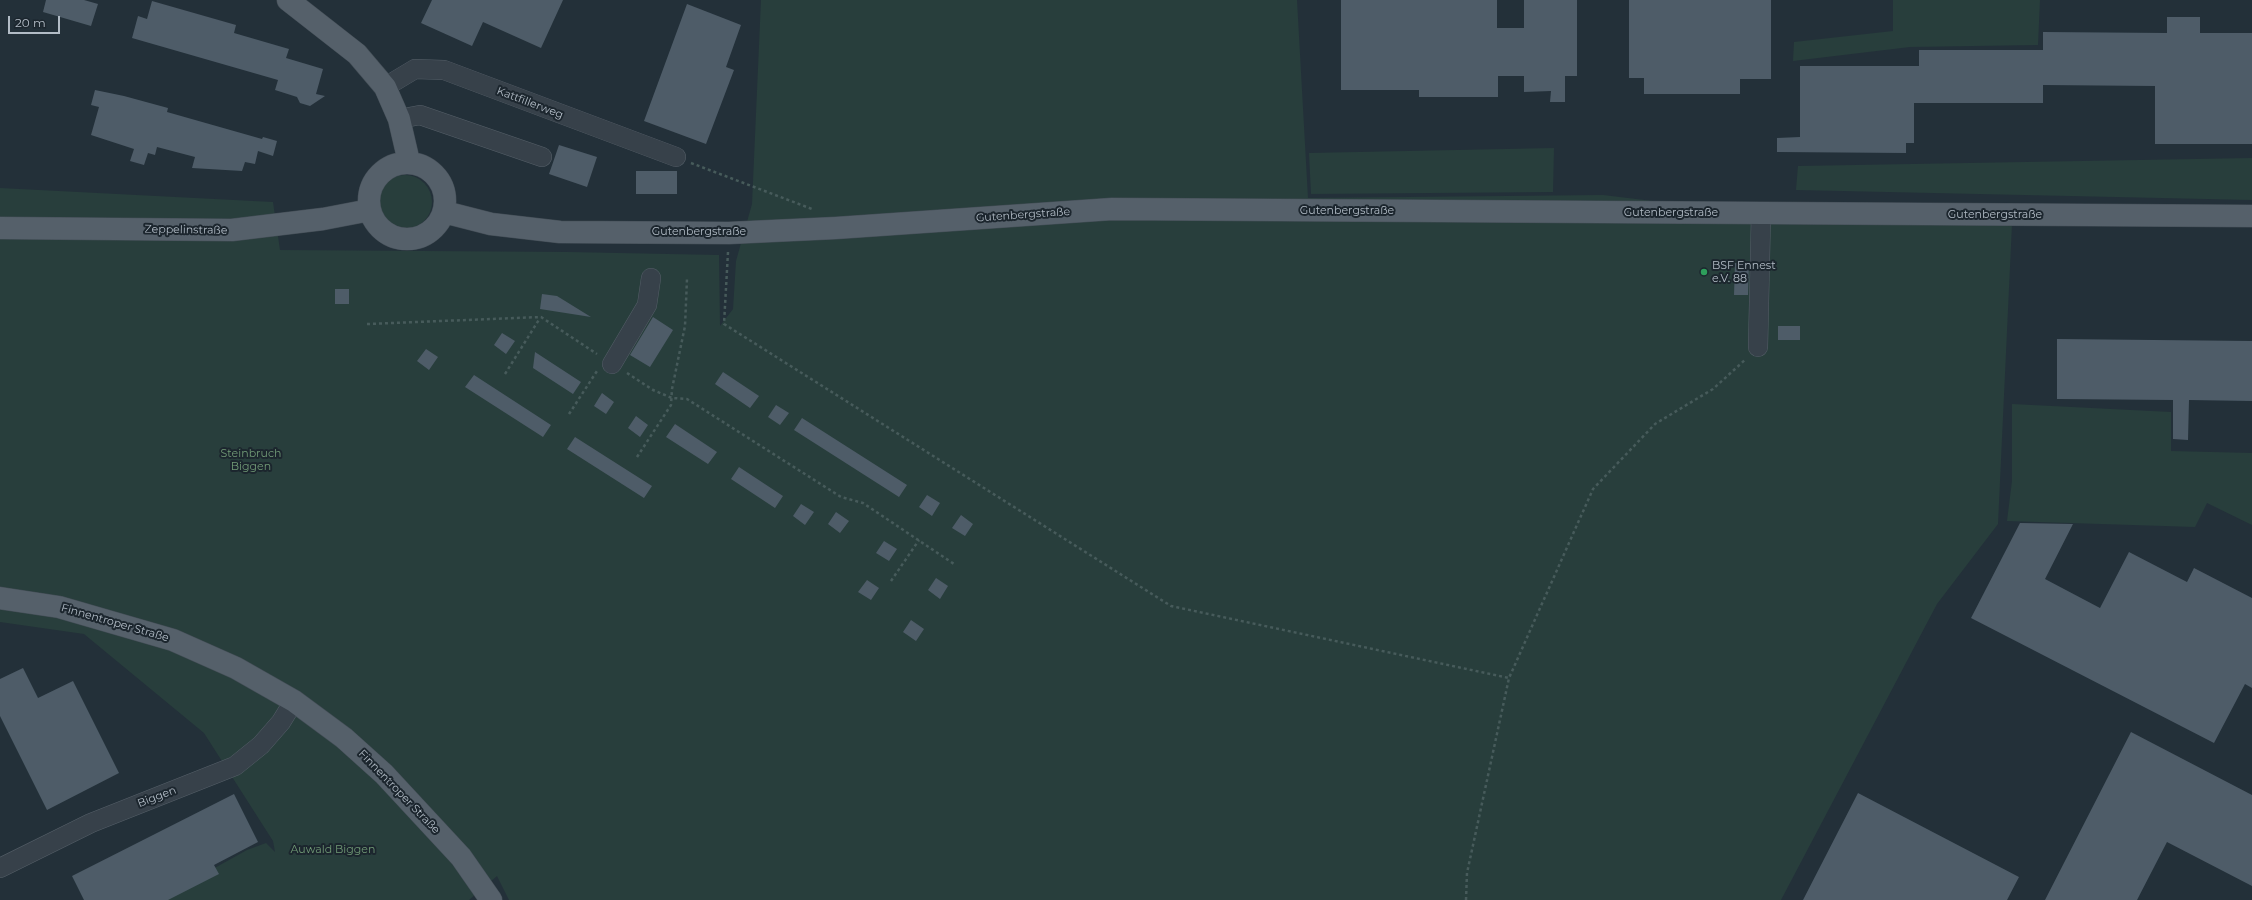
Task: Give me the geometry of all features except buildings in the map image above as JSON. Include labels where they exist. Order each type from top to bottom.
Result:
[{"type":"main road","points":[[288,0],[357,54],[385,88],[399,118],[409,162]]},
{"type":"main road","points":[[409,162],[421,165],[431,171],[439,179],[444,190],[446,201],[444,212],[438,224],[430,232],[418,238],[406,240],[394,237],[383,231],[374,221],[370,210],[370,192],[378,176],[392,166],[409,162]]},
{"type":"main road","name":"Gutenbergstraße","points":[[444,212],[491,224],[560,232],[728,233],[836,228],[1112,209],[2252,216]]},
{"type":"main road","name":"Zeppelinstraße","points":[[0,228],[232,230],[324,219],[370,210]]},
{"type":"main road","name":"Finnentroper Straße","points":[[0,598],[59,606],[173,640],[236,668],[294,702],[344,738],[384,774],[460,857],[491,900]]},
{"type":"street","name":"Kattfillerweg","points":[[385,88],[415,69],[444,70],[676,157]]},
{"type":"street","points":[[399,118],[420,115],[542,157]]},
{"type":"street","points":[[1758,347],[1761,214]]},
{"type":"street","points":[[608,361],[647,305],[651,278]]},
{"type":"street","name":"Biggen","points":[[0,868],[91,823],[235,766],[261,745],[281,722],[294,702]]},
{"type":"path","points":[[676,157],[824,214],[836,228]]},
{"type":"path","points":[[728,233],[724,324],[1171,606],[1509,678]]},
{"type":"path","points":[[637,457],[671,405],[672,389],[685,326],[687,279]]},
{"type":"path","points":[[504,374],[540,317]]},
{"type":"path","points":[[367,324],[540,317],[653,390],[672,398],[687,400],[841,497],[864,503],[954,564]]},
{"type":"path","points":[[1466,900],[1467,872],[1509,678],[1593,489],[1656,424],[1713,389],[1758,347]]},
{"type":"path","points":[[569,414],[608,361]]},
{"type":"path","points":[[890,581],[919,540]]},
{"type":"green space","points":[[761,0],[1297,0],[1308,198],[1603,195],[1761,214],[2012,224],[1998,524],[1937,604],[1781,900],[509,900],[497,876],[469,900],[157,900],[247,850],[266,843],[275,852],[273,841],[204,733],[84,634],[0,622],[0,188],[273,202],[280,250],[568,252],[719,255],[720,326],[733,309],[736,261],[752,204]]},
{"type":"green space","points":[[1893,0],[2040,0],[2038,45],[1910,47],[1793,61],[1794,42],[1893,31]]},
{"type":"green space","points":[[1554,148],[1553,192],[1311,194],[1309,153]]},
{"type":"green space","points":[[2252,158],[2252,200],[1796,190],[1798,166]]},
{"type":"green space","points":[[400,175],[410,175],[420,179],[428,187],[432,197],[432,207],[428,217],[420,225],[410,229],[400,229],[390,225],[382,217],[378,207],[378,197],[382,187],[390,179]]},
{"type":"green space","points":[[2012,404],[2171,412],[2171,451],[2252,453],[2252,525],[2207,503],[2195,527],[2007,521],[2012,481]]},
{"type":"place","name":"BSF Ennest e.V. 88","points":[[1704,272]]},
{"type":"park label","name":"Steinbruch Biggen","points":[[251,460]]},
{"type":"park label","name":"Auwald Biggen","points":[[333,850]]}]
